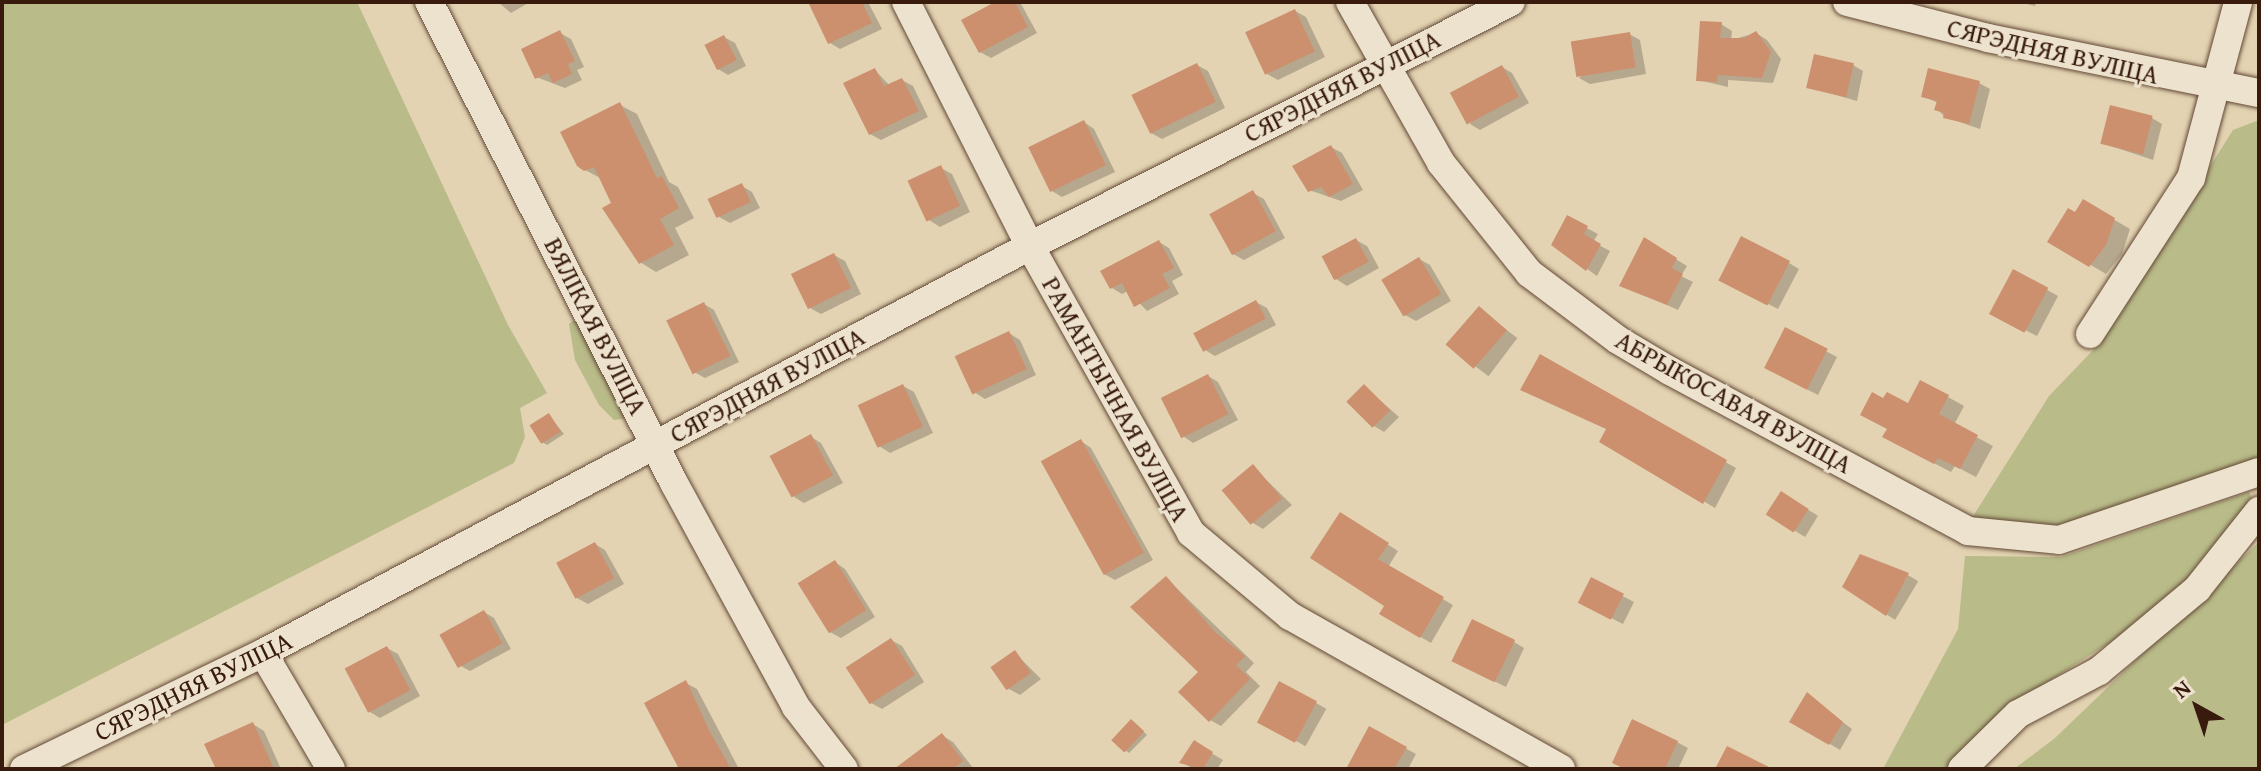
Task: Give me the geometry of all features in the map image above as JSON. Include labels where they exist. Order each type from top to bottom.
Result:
[{"type":"street","name":"ВЯЛІКАЯ ВУЛІЦА","points":[[429,2],[656,444],[796,707],[844,769]]},
{"type":"street","name":"РАМАНТЫЧНАЯ ВУЛІЦА","points":[[906,2],[1030,246],[1191,533],[1290,616],[1561,769]]},
{"type":"street","name":"АБРЫКОСАВАЯ ВУЛІЦА","points":[[1350,2],[1381,64],[1441,163],[1529,273],[1657,363],[1968,531],[2059,540],[2259,472]]},
{"type":"street","name":"СЯРЭДНЯЯ ВУЛІЦА","points":[[24,769],[263,653],[1030,246],[1381,64],[1511,2]]},
{"type":"street","name":"СЯРЭДНЯЯ ВУЛІЦА","points":[[1847,2],[2218,88],[2259,93]]},
{"type":"street","points":[[2090,334],[2191,178],[2218,88],[2238,2]]},
{"type":"street","points":[[1962,769],[2018,714],[2099,671],[2197,589],[2259,511]]},
{"type":"street","points":[[263,653],[331,769]]},
{"type":"green space","points":[[2,2],[357,2],[508,325],[547,393],[520,408],[525,437],[514,463],[2,725]]},
{"type":"green space","points":[[2259,120],[2259,462],[2053,531],[1970,521],[2049,396],[2097,346],[2233,130]]},
{"type":"green space","points":[[585,311],[632,418],[614,420],[599,405],[575,360],[569,324]]},
{"type":"green space","points":[[2249,492],[2252,499],[2203,566],[2128,631],[2019,700],[1944,769],[1883,769],[1958,629],[1965,556],[2061,557]]},
{"type":"green space","points":[[2259,542],[2259,769],[2014,769],[2055,738]]},
{"type":"building","points":[[808,2],[862,2],[872,23],[828,44]]},
{"type":"building","points":[[995,2],[1015,2],[1028,27],[979,53],[961,20]]},
{"type":"building","points":[[1295,9],[1315,52],[1265,75],[1245,32]]},
{"type":"building","points":[[1700,21],[1722,22],[1720,38],[1744,38],[1756,31],[1771,52],[1762,78],[1718,75],[1717,82],[1696,81]]},
{"type":"building","points":[[560,30],[575,61],[568,64],[572,74],[553,83],[548,73],[535,79],[521,49]]},
{"type":"building","points":[[1630,32],[1636,68],[1576,77],[1571,41]]},
{"type":"building","points":[[724,35],[737,60],[717,70],[704,45]]},
{"type":"building","points":[[1814,54],[1854,63],[1846,97],[1806,88]]},
{"type":"building","points":[[1197,63],[1216,102],[1150,134],[1131,95]]},
{"type":"building","points":[[1502,65],[1519,97],[1467,124],[1450,93]]},
{"type":"building","points":[[875,68],[884,86],[902,78],[919,111],[869,135],[843,83]]},
{"type":"building","points":[[1928,68],[1980,81],[1969,124],[1943,118],[1944,113],[1934,110],[1937,101],[1921,97]]},
{"type":"building","points":[[620,102],[657,178],[662,176],[679,208],[660,219],[674,245],[639,264],[602,208],[611,203],[594,167],[584,171],[577,166],[560,132]]},
{"type":"building","points":[[2110,105],[2153,116],[2143,154],[2100,144]]},
{"type":"building","points":[[1084,120],[1106,165],[1050,192],[1028,147]]},
{"type":"building","points":[[1331,145],[1353,184],[1329,197],[1321,187],[1308,192],[1292,166]]},
{"type":"building","points":[[941,165],[960,206],[926,221],[907,181]]},
{"type":"building","points":[[742,183],[751,202],[716,218],[708,199]]},
{"type":"building","points":[[1253,190],[1276,231],[1232,255],[1209,214]]},
{"type":"building","points":[[2083,199],[2115,218],[2106,245],[2089,267],[2047,242],[2068,208],[2075,212]]},
{"type":"building","points":[[1567,215],[1588,226],[1584,234],[1601,244],[1586,271],[1551,245]]},
{"type":"building","points":[[1741,236],[1790,261],[1767,306],[1718,281]]},
{"type":"building","points":[[1644,237],[1677,258],[1672,268],[1683,274],[1667,305],[1619,286]]},
{"type":"building","points":[[1356,238],[1369,262],[1334,280],[1322,256]]},
{"type":"building","points":[[1159,240],[1174,268],[1162,274],[1170,288],[1134,307],[1122,283],[1110,289],[1100,271]]},
{"type":"building","points":[[834,253],[851,288],[808,309],[791,274]]},
{"type":"building","points":[[1419,257],[1441,294],[1403,317],[1381,280]]},
{"type":"building","points":[[2013,269],[2048,288],[2024,333],[1989,314]]},
{"type":"building","points":[[1256,300],[1266,319],[1203,352],[1193,333]]},
{"type":"building","points":[[704,302],[730,356],[693,374],[666,320]]},
{"type":"building","points":[[1479,306],[1507,330],[1473,369],[1446,344]]},
{"type":"building","points":[[1785,327],[1828,349],[1807,390],[1764,368]]},
{"type":"building","points":[[1009,331],[1027,369],[972,394],[955,356]]},
{"type":"building","points":[[1540,354],[1727,460],[1703,504],[1599,442],[1606,429],[1520,390]]},
{"type":"building","points":[[1208,374],[1228,414],[1181,438],[1161,398]]},
{"type":"building","points":[[1920,380],[1949,395],[1939,414],[1978,435],[1960,469],[1938,458],[1934,464],[1882,437],[1887,429],[1860,415],[1872,392],[1883,398],[1887,392],[1908,403]]},
{"type":"building","points":[[903,384],[923,427],[878,448],[858,405]]},
{"type":"building","points":[[1364,384],[1390,410],[1372,428],[1346,402]]},
{"type":"building","points":[[549,413],[561,432],[541,444],[529,425]]},
{"type":"building","points":[[811,434],[833,475],[792,498],[770,456]]},
{"type":"building","points":[[1081,439],[1144,553],[1104,575],[1041,461]]},
{"type":"building","points":[[1253,464],[1282,498],[1251,525],[1222,490]]},
{"type":"building","points":[[1781,491],[1809,509],[1793,532],[1766,514]]},
{"type":"building","points":[[1340,512],[1389,543],[1378,559],[1444,597],[1420,638],[1379,614],[1384,606],[1310,558]]},
{"type":"building","points":[[595,542],[614,578],[575,599],[556,563]]},
{"type":"building","points":[[1860,554],[1909,573],[1886,616],[1842,587]]},
{"type":"building","points":[[835,560],[866,610],[829,633],[798,583]]},
{"type":"building","points":[[1166,576],[1215,632],[1245,656],[1236,665],[1250,679],[1209,722],[1178,692],[1198,672],[1130,607]]},
{"type":"building","points":[[1591,577],[1624,594],[1611,620],[1578,603]]},
{"type":"building","points":[[484,610],[502,643],[458,668],[439,635]]},
{"type":"building","points":[[1472,619],[1515,640],[1495,682],[1451,661]]},
{"type":"building","points":[[891,638],[915,675],[870,704],[846,667]]},
{"type":"building","points":[[387,646],[410,690],[368,713],[345,669]]},
{"type":"building","points":[[1015,650],[1031,673],[1006,690],[990,667]]},
{"type":"building","points":[[686,680],[731,769],[679,769],[644,703]]},
{"type":"building","points":[[1279,681],[1317,701],[1295,743],[1257,722]]},
{"type":"building","points":[[1807,692],[1843,722],[1829,745],[1789,722]]},
{"type":"building","points":[[1131,719],[1144,731],[1124,752],[1111,740]]},
{"type":"building","points":[[1632,719],[1678,741],[1665,769],[1625,769],[1612,763]]},
{"type":"building","points":[[253,722],[274,769],[216,769],[204,744]]},
{"type":"building","points":[[1369,726],[1407,747],[1394,769],[1346,769]]},
{"type":"building","points":[[942,733],[963,761],[953,769],[894,769]]},
{"type":"building","points":[[1194,740],[1213,752],[1203,769],[1179,763]]},
{"type":"building","points":[[1727,746],[1773,769],[1715,769]]}]
